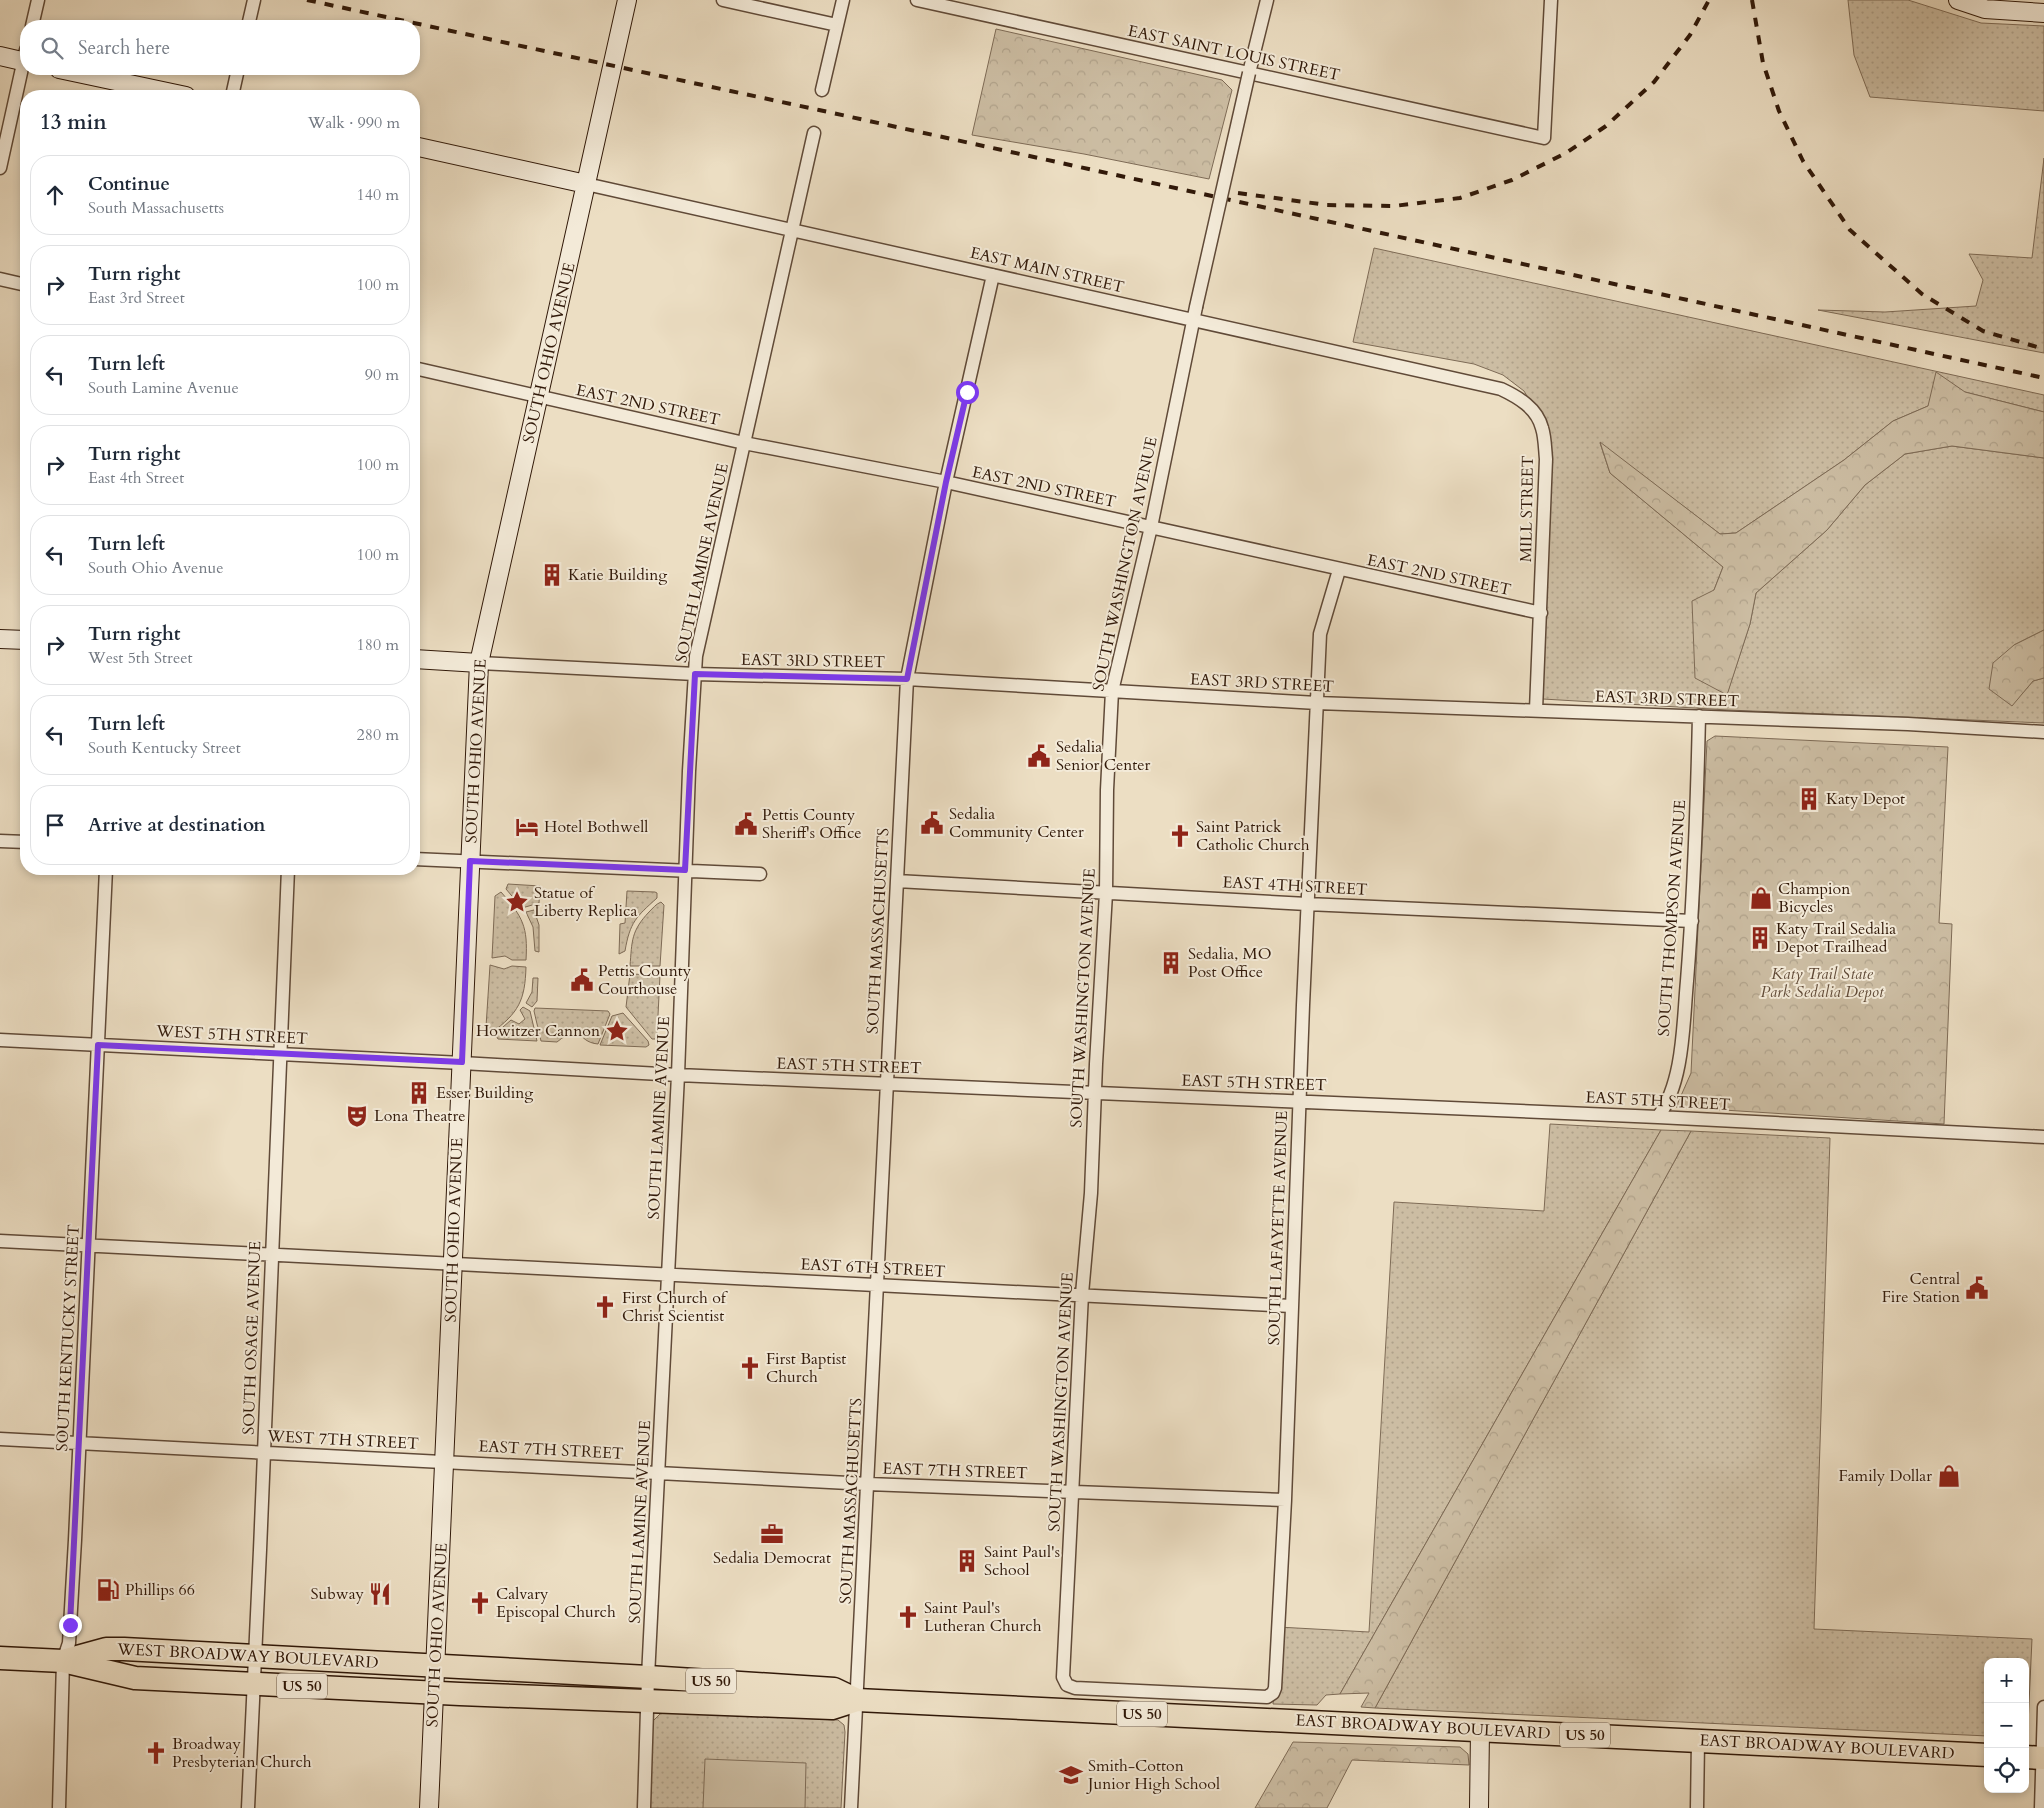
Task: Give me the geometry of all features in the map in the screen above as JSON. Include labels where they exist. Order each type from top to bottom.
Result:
[{"type":"highway","name":"WEST BROADWAY BOULEVARD","points":[[63,1661],[106,1649],[435,1666]]},
{"type":"highway","name":"WEST BROADWAY BOULEVARD","points":[[0,1658],[63,1661],[135,1678],[434,1692]]},
{"type":"highway","name":"EAST BROADWAY BOULEVARD","points":[[435,1666],[834,1689],[857,1700]]},
{"type":"highway","name":"EAST BROADWAY BOULEVARD","points":[[434,1692],[832,1708],[857,1700],[1984,1755]]},
{"type":"main road","name":"SOUTH OHIO AVENUE","points":[[429,1808],[479,663],[627,0]]},
{"type":"main road","points":[[1958,0],[1985,8],[2044,13]]},
{"type":"main road","points":[[0,56],[20,57]]},
{"type":"main road","points":[[87,75],[158,90]]},
{"type":"main road","points":[[420,147],[586,184]]},
{"type":"main road","points":[[0,639],[20,640]]},
{"type":"main road","points":[[420,659],[479,663]]},
{"type":"main road","points":[[1480,1730],[1480,1808]]},
{"type":"street","points":[[33,20],[38,0]]},
{"type":"street","points":[[249,20],[254,0]]},
{"type":"street","points":[[723,0],[837,25]]},
{"type":"street","points":[[822,90],[843,0]]},
{"type":"street","name":"EAST SAINT LOUIS STREET","points":[[917,0],[1544,138],[1551,0]]},
{"type":"street","name":"SOUTH WASHINGTON AVENUE","points":[[1267,0],[1193,320],[1151,528],[1112,691],[1106,790],[1106,893],[1094,1093],[1091,1193],[1082,1294],[1063,1677],[1067,1685],[1075,1688],[1267,1697],[1273,1693]]},
{"type":"street","points":[[0,168],[21,75]]},
{"type":"street","points":[[233,90],[237,75]]},
{"type":"street","name":"SOUTH LAMINE AVENUE","points":[[644,1808],[649,1701],[648,1677],[678,1075],[685,870],[695,674],[698,647],[814,133]]},
{"type":"street","name":"EAST MAIN STREET","points":[[586,184],[1500,389]]},
{"type":"street","name":"SOUTH MASSACHUSETTS","points":[[851,1808],[907,679],[946,482],[993,275]]},
{"type":"street","points":[[0,279],[20,284]]},
{"type":"street","name":"EAST 2ND STREET","points":[[420,369],[539,398],[744,443],[946,482],[1541,613]]},
{"type":"street","name":"MILL STREET","points":[[1500,389],[1517,397],[1532,410],[1542,427],[1546,459],[1536,710]]},
{"type":"street","name":"SOUTH LAFAYETTE AVENUE","points":[[1273,1693],[1275,1688],[1284,1500],[1307,904],[1320,634],[1339,570]]},
{"type":"street","name":"EAST 3RD STREET","points":[[479,663],[695,674],[907,679],[1317,703],[1908,724],[2044,732]]},
{"type":"street","name":"SOUTH THOMPSON AVENUE","points":[[1658,1117],[1668,1104],[1676,1078],[1692,921],[1699,716]]},
{"type":"street","points":[[0,841],[20,842]]},
{"type":"street","points":[[420,859],[760,874]]},
{"type":"street","name":"SOUTH KENTUCKY STREET","points":[[59,1808],[63,1661],[69,1643],[80,1443],[106,875]]},
{"type":"street","name":"SOUTH OSAGE AVENUE","points":[[248,1808],[288,875]]},
{"type":"street","name":"EAST 4TH STREET","points":[[897,881],[1307,904],[1692,921]]},
{"type":"street","name":"WEST 5TH STREET","points":[[0,1040],[462,1062]]},
{"type":"street","name":"EAST 5TH STREET","points":[[462,1062],[678,1075],[1658,1117],[2044,1136]]},
{"type":"street","name":"EAST 6TH STREET","points":[[0,1241],[1292,1306]]},
{"type":"street","name":"WEST 7TH STREET","points":[[0,1439],[444,1461]]},
{"type":"street","name":"EAST 7TH STREET","points":[[444,1461],[868,1484],[1284,1500]]},
{"type":"street","points":[[2041,1808],[2037,1757],[2044,1707]]},
{"type":"street","points":[[1697,1808],[1698,1741]]},
{"type":"green space","points":[[1848,0],[1908,0],[1981,23],[2044,26],[2044,111],[1870,97],[1854,55]]},
{"type":"green space","points":[[996,29],[1222,80],[1232,90],[1209,179],[1084,154],[972,135]]},
{"type":"green space","points":[[2044,158],[2044,353],[1818,310],[1885,312],[1976,306],[1983,280],[1969,254],[2032,258]]},
{"type":"green space","points":[[1374,248],[2044,395],[2044,412],[1965,392],[1893,421],[1844,460],[1736,533],[1720,534],[1600,443],[1610,473],[1723,567],[1714,590],[1727,694],[1750,624],[1756,593],[1827,530],[1865,485],[1905,454],[1952,446],[2044,458],[2044,630],[2014,645],[2012,705],[2033,681],[2044,678],[2044,723],[1728,710],[1543,699],[1535,690],[1541,440],[1535,409],[1524,391],[1503,375],[1474,364],[1353,342]]},
{"type":"green space","points":[[1936,372],[1965,392],[2044,412],[2044,458],[1952,446],[1905,454],[1865,485],[1827,530],[1756,593],[1750,624],[1727,695],[1695,678],[1692,601],[1714,590],[1723,567],[1610,473],[1600,442],[1720,534],[1736,533],[1844,460],[1893,421],[1928,406]]},
{"type":"green space","points":[[2044,630],[2044,678],[2033,681],[2012,706],[1989,689],[1993,663],[2014,645]]},
{"type":"green space","name":"Katy Trail State Park Sedalia Depot","points":[[1715,736],[1948,747],[1939,923],[1952,924],[1944,1124],[1676,1107],[1691,1073],[1707,741]]},
{"type":"green space","points":[[508,884],[540,886],[539,903],[522,908],[506,889]]},
{"type":"green space","points":[[627,891],[655,892],[657,893],[657,898],[635,921],[629,933],[625,951],[619,954],[620,924],[625,923]]},
{"type":"green space","points":[[501,892],[519,916],[525,931],[526,960],[512,960],[505,956],[492,958],[495,896]]},
{"type":"green space","points":[[661,902],[664,905],[660,966],[630,966],[632,943],[636,931],[649,912]]},
{"type":"green space","points":[[534,910],[539,925],[539,952],[535,951],[533,927],[526,912]]},
{"type":"green space","points":[[490,965],[504,969],[512,966],[526,967],[524,988],[519,1005],[501,1026],[491,1033],[486,1027]]},
{"type":"green space","points":[[630,974],[660,975],[657,1036],[655,1039],[652,1039],[626,1007]]},
{"type":"green space","points":[[533,978],[538,978],[537,1001],[532,1007],[526,1003],[532,992]]},
{"type":"green space","points":[[523,1007],[530,1011],[537,1041],[498,1039],[495,1034],[511,1020],[519,1024],[525,1019],[520,1010]]},
{"type":"green space","points":[[535,1008],[608,1011],[610,1014],[598,1044],[586,1040],[576,1032],[557,1042],[541,1041],[534,1011]]},
{"type":"green space","points":[[623,1013],[648,1041],[649,1045],[646,1047],[600,1045],[612,1016]]},
{"type":"green space","points":[[1550,1124],[1661,1130],[1340,1694],[1326,1695],[1317,1705],[1273,1704],[1278,1627],[1369,1632],[1394,1202],[1544,1211]]},
{"type":"green space","points":[[1661,1130],[1691,1131],[1375,1708],[1361,1707],[1369,1693],[1340,1694]]},
{"type":"green space","points":[[1691,1131],[1830,1138],[1814,1629],[2032,1639],[2029,1704],[2029,1658],[1984,1658],[1984,1736],[1375,1708]]},
{"type":"green space","points":[[670,1712],[838,1720],[844,1725],[845,1732],[841,1808],[649,1808],[653,1721],[660,1714]]},
{"type":"green space","points":[[1293,1742],[1460,1747],[1468,1754],[1469,1765],[1352,1760],[1327,1808],[1255,1808]]},
{"type":"green space","points":[[705,1759],[806,1763],[805,1808],[703,1808]]},
{"type":"railway","points":[[307,0],[400,20]]},
{"type":"railway","points":[[1238,193],[1327,205],[1394,206],[1460,198],[1512,180],[1566,153],[1606,126],[1654,82],[1690,35],[1709,0]]},
{"type":"railway","points":[[1752,0],[1763,63],[1779,111],[1803,161],[1850,230],[1922,294],[1983,331],[2044,349]]},
{"type":"railway","points":[[420,24],[2044,378]]},
{"type":"place","name":"Katie Building","points":[[552,575]]},
{"type":"place","name":"Sedalia Senior Center","points":[[1039,756]]},
{"type":"place","name":"Katy Depot","points":[[1809,799]]},
{"type":"place","name":"Sedalia Community Center","points":[[932,823]]},
{"type":"place","name":"Pettis County Sheriff's Office","points":[[746,824]]},
{"type":"place","name":"Hotel Bothwell","points":[[527,827]]},
{"type":"place","name":"Saint Patrick Catholic Church","points":[[1180,836]]},
{"type":"place","name":"Champion Bicycles","points":[[1761,898]]},
{"type":"place","name":"Statue of Liberty Replica","points":[[517,902]]},
{"type":"place","name":"Katy Trail Sedalia Depot Trailhead","points":[[1760,938]]},
{"type":"place","name":"Sedalia, MO Post Office","points":[[1171,963]]},
{"type":"place","name":"Pettis County Courthouse","points":[[582,980]]},
{"type":"place","name":"Howitzer Cannon","points":[[617,1031]]},
{"type":"place","name":"Esser Building","points":[[419,1093]]},
{"type":"place","name":"Lona Theatre","points":[[357,1116]]},
{"type":"place","name":"Central Fire Station","points":[[1977,1288]]},
{"type":"place","name":"First Church of Christ Scientist","points":[[605,1307]]},
{"type":"place","name":"First Baptist Church","points":[[750,1368]]},
{"type":"place","name":"Family Dollar","points":[[1949,1476]]},
{"type":"place","name":"Sedalia Democrat","points":[[772,1534]]},
{"type":"place","name":"Saint Paul's School","points":[[967,1561]]},
{"type":"place","name":"Phillips 66","points":[[108,1590]]},
{"type":"place","name":"Subway","points":[[380,1594]]},
{"type":"place","name":"Calvary Episcopal Church","points":[[480,1603]]},
{"type":"place","name":"Saint Paul's Lutheran Church","points":[[908,1617]]},
{"type":"place","name":"Broadway Presbyterian Church","points":[[156,1753]]},
{"type":"place","name":"Smith-Cotton Junior High School","points":[[1071,1775]]},
{"type":"route","points":[[70,1625],[98,1045],[462,1062],[470,861],[685,870],[695,674],[907,679],[946,482],[967,392]]}]
